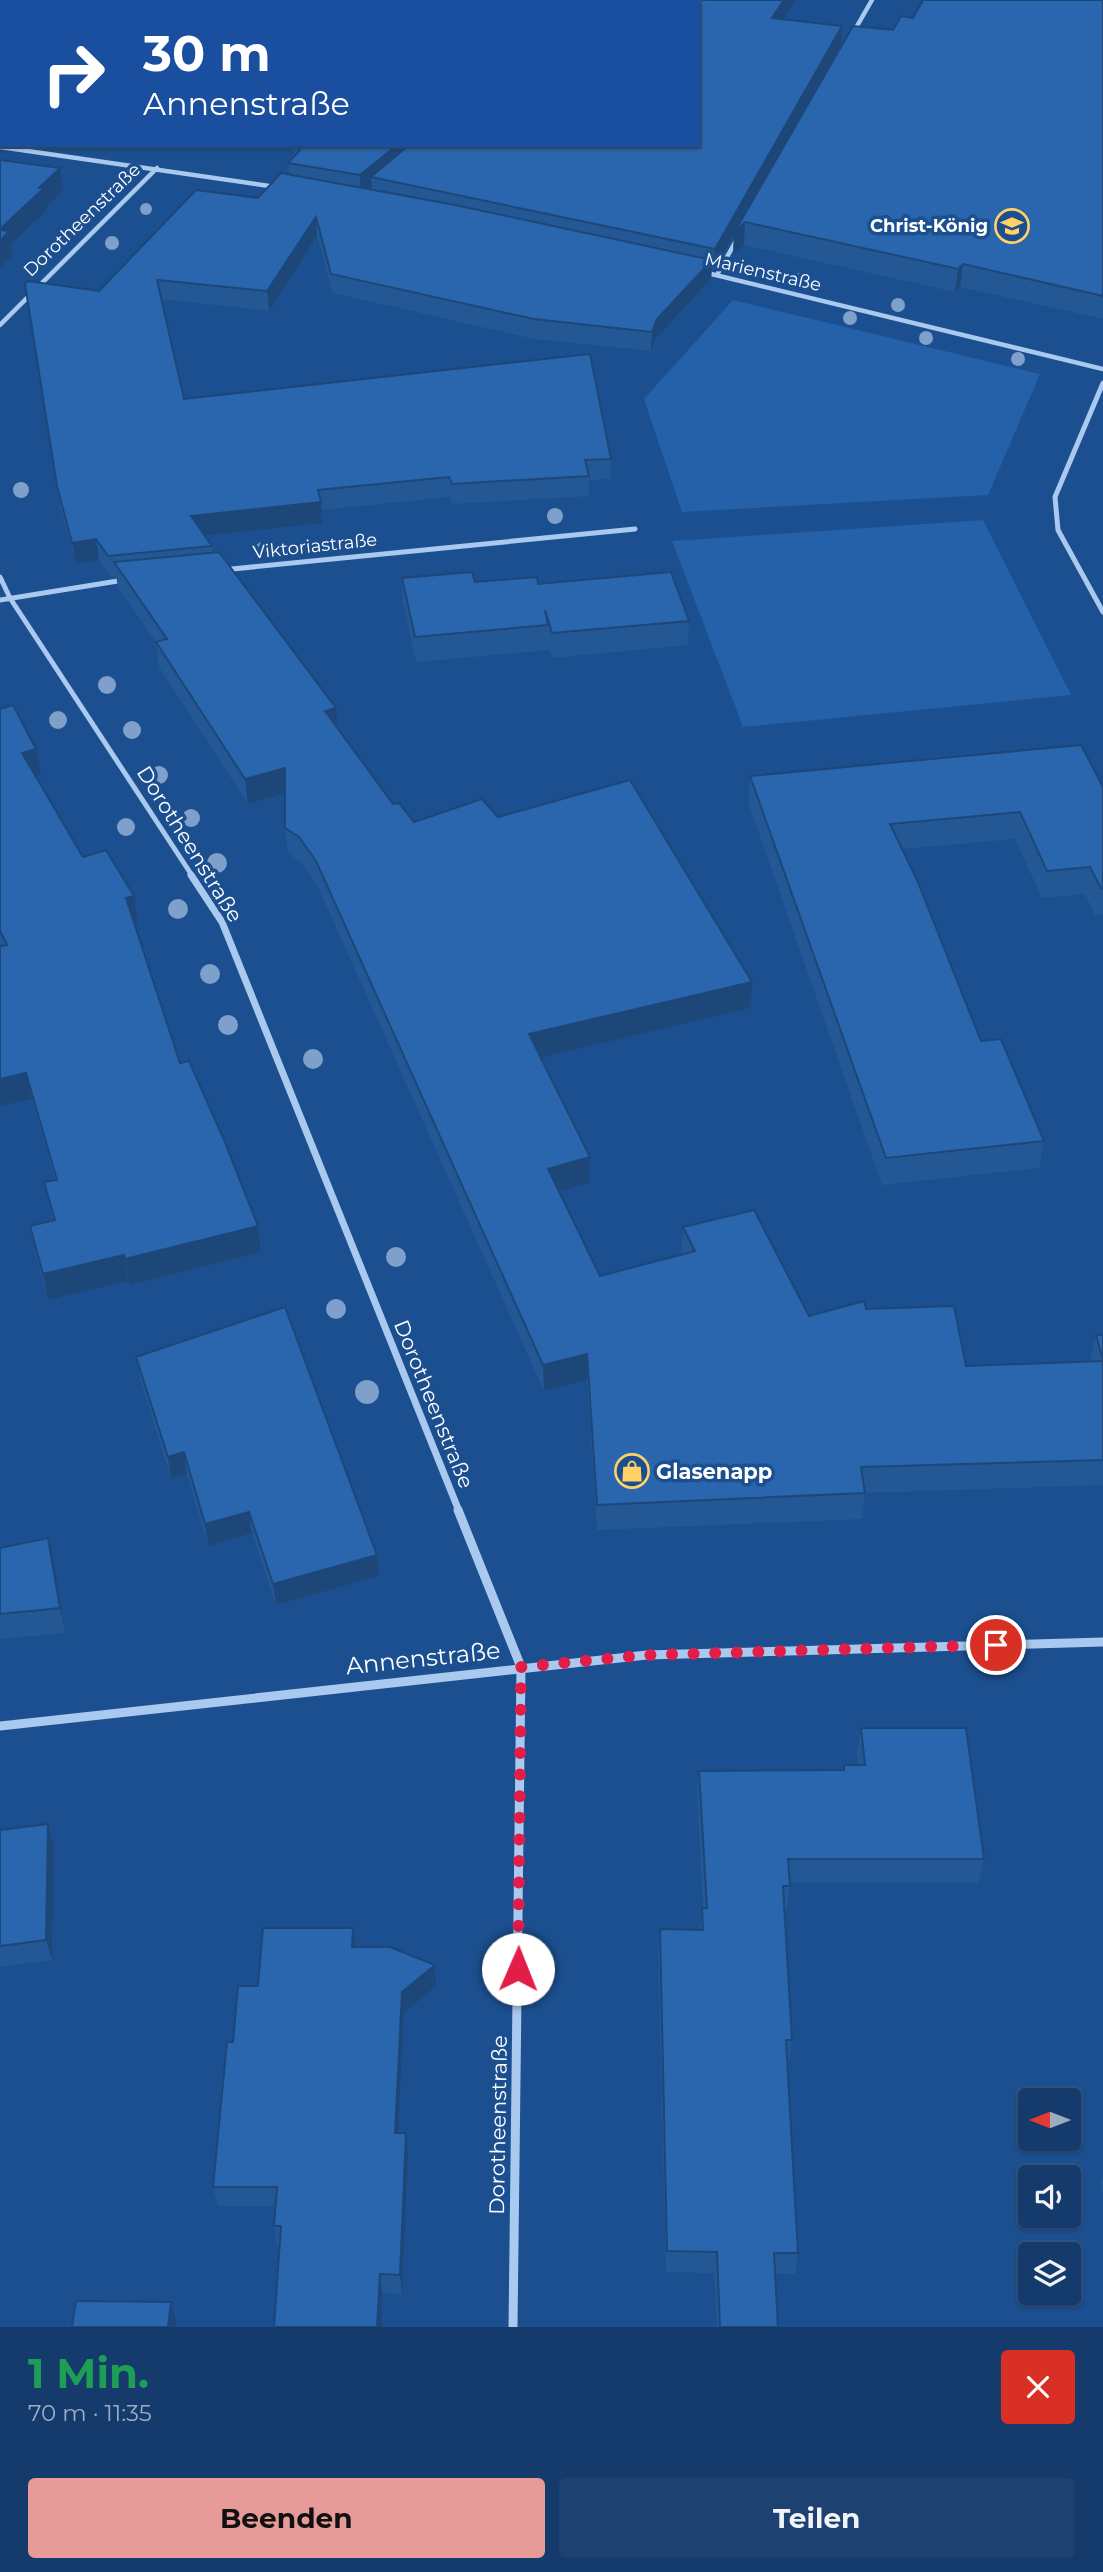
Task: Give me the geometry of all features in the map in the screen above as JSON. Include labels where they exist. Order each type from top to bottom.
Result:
[{"type":"street","points":[[851,36],[872,0]]},
{"type":"street","points":[[0,147],[280,188]]},
{"type":"street","name":"Dorotheenstraße","points":[[0,326],[157,168]]},
{"type":"street","points":[[717,275],[744,227]]},
{"type":"street","name":"Marienstraße","points":[[691,269],[1103,369]]},
{"type":"street","points":[[1103,383],[1055,497],[1058,530],[1103,612]]},
{"type":"street","name":"Viktoriastraße","points":[[217,570],[635,529]]},
{"type":"street","name":"Dorotheenstraße","points":[[0,577],[10,598],[222,922],[521,1667],[513,2327]]},
{"type":"street","points":[[0,600],[84,584],[137,579]]},
{"type":"street","name":"Annenstraße","points":[[0,1726],[647,1655],[1103,1642]]},
{"type":"shaded area","points":[[733,300],[1040,374],[988,495],[682,512],[644,399]]},
{"type":"shaded area","points":[[983,520],[1071,695],[743,727],[672,541]]},
{"type":"building","points":[[700,0],[784,0],[772,18],[842,26],[715,249],[371,177],[407,147],[700,147]]},
{"type":"building","points":[[923,0],[1103,0],[1103,296],[963,264],[958,269],[745,222],[734,233],[853,26],[893,30],[901,16],[913,18]]},
{"type":"building","points":[[299,147],[395,147],[360,175],[288,163],[300,150]]},
{"type":"building","points":[[0,160],[60,168],[39,188],[43,189],[0,229]]},
{"type":"building","points":[[281,173],[455,205],[712,260],[657,319],[652,332],[534,319],[331,274],[316,217],[267,291],[157,280],[184,399],[590,354],[611,459],[585,460],[589,476],[452,484],[449,477],[318,490],[321,502],[191,516],[212,546],[108,556],[96,539],[72,543],[57,486],[25,284],[28,281],[99,291],[196,190],[258,198]]},
{"type":"building","points":[[0,230],[9,231],[0,241]]},
{"type":"building","points":[[219,552],[336,708],[325,711],[393,804],[399,803],[414,822],[482,799],[498,817],[630,780],[752,982],[529,1034],[590,1157],[548,1169],[600,1276],[695,1251],[683,1227],[754,1210],[809,1316],[864,1301],[866,1309],[954,1306],[966,1366],[1103,1361],[1103,1460],[861,1467],[865,1493],[597,1505],[587,1354],[543,1365],[316,861],[299,837],[285,828],[285,768],[245,779],[156,642],[167,639],[114,562]]},
{"type":"building","points":[[472,572],[475,582],[537,577],[538,584],[671,572],[689,621],[552,633],[545,610],[548,625],[415,637],[402,578]]},
{"type":"building","points":[[13,705],[36,749],[22,753],[83,857],[106,850],[134,896],[126,898],[180,1063],[189,1061],[258,1226],[125,1259],[124,1255],[43,1274],[30,1226],[55,1220],[44,1182],[57,1180],[26,1073],[0,1079],[0,946],[7,945],[0,931],[0,709]]},
{"type":"building","points":[[1081,745],[1103,787],[1103,888],[1090,867],[1047,871],[1020,812],[890,824],[917,880],[981,1041],[1001,1039],[1044,1141],[886,1158],[750,776]]},
{"type":"building","points":[[285,1307],[377,1555],[273,1584],[249,1512],[205,1524],[184,1452],[168,1457],[136,1357]]},
{"type":"building","points":[[1096,1335],[1103,1335],[1103,1360]]},
{"type":"building","points":[[48,1538],[60,1608],[0,1614],[0,1548]]},
{"type":"building","points":[[861,1728],[966,1728],[984,1859],[788,1859],[790,1886],[783,1886],[792,2040],[786,2040],[798,2253],[774,2253],[778,2327],[720,2327],[717,2252],[667,2251],[660,1929],[703,1930],[702,1908],[707,1908],[699,1771],[844,1770],[844,1765],[865,1765]]},
{"type":"building","points":[[48,1824],[46,1940],[0,1946],[0,1830]]},
{"type":"building","points":[[263,1928],[353,1928],[352,1947],[390,1947],[435,1965],[402,1992],[395,2133],[406,2133],[400,2275],[380,2274],[377,2327],[274,2327],[281,2226],[274,2226],[277,2187],[213,2187],[227,2042],[233,2042],[238,1986],[258,1986]]},
{"type":"building","points":[[76,2301],[171,2302],[168,2327],[72,2327]]},
{"type":"place","name":"Christ-König","points":[[1012,226]]},
{"type":"place","name":"Glasenapp","points":[[632,1471]]},
{"type":"route","points":[[518,1969],[521,1667],[647,1655],[996,1645]]}]
